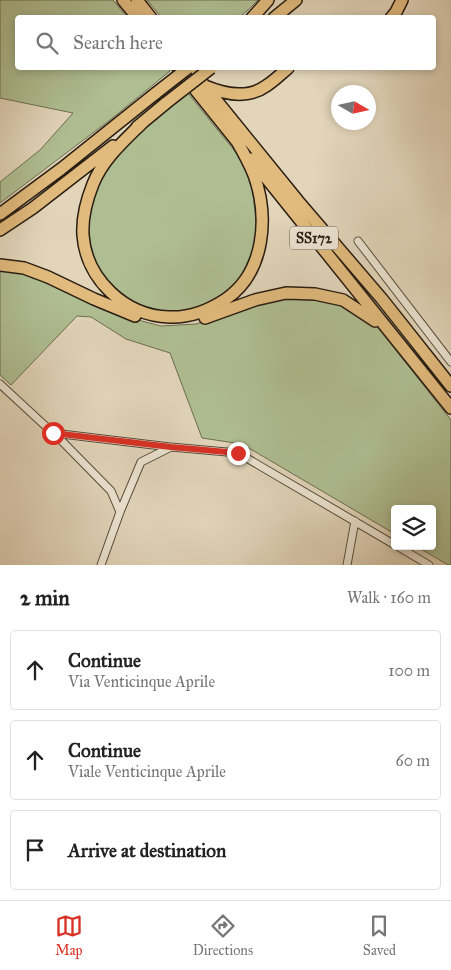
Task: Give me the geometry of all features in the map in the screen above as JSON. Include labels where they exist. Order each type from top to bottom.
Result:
[{"type":"highway","points":[[124,0],[144,15]]},
{"type":"highway","points":[[138,0],[145,15]]},
{"type":"highway","points":[[255,15],[268,0]]},
{"type":"highway","points":[[278,15],[296,0]]},
{"type":"highway","points":[[394,15],[402,0]]},
{"type":"highway","name":"SS172","points":[[180,70],[451,408]]},
{"type":"highway","points":[[0,214],[61,170],[186,70]]},
{"type":"highway","name":"SS172","points":[[191,70],[298,201],[382,299],[451,386]]},
{"type":"highway","points":[[0,230],[33,208],[208,70]]},
{"type":"highway","points":[[204,86],[213,90],[238,94],[251,93],[265,87],[286,70]]},
{"type":"highway","points":[[143,122],[111,154],[97,175],[88,199],[83,235],[89,260],[95,273],[109,291],[136,309],[157,316],[194,315],[217,305],[240,286],[255,263],[260,249],[262,234],[259,193],[251,167],[235,138]]},
{"type":"highway","points":[[0,265],[24,268],[138,318],[166,324],[197,321],[255,300],[286,293],[315,294],[343,300],[389,331]]},
{"type":"street","points":[[358,241],[451,362]]},
{"type":"street","points":[[0,384],[53,433],[111,491],[120,512]]},
{"type":"street","points":[[53,433],[238,453],[391,543]]},
{"type":"street","points":[[101,565],[141,462],[171,447]]},
{"type":"street","points":[[347,565],[355,521]]},
{"type":"street","points":[[403,550],[428,565]]},
{"type":"green space","points":[[0,0],[113,0],[125,15],[15,15],[15,70],[170,71],[110,120],[0,203],[0,182],[40,150],[73,113],[0,98]]},
{"type":"green space","points":[[147,0],[258,0],[242,15],[159,15]]},
{"type":"green space","points":[[187,92],[242,160],[252,184],[258,239],[238,283],[217,300],[192,311],[164,312],[138,306],[114,290],[97,268],[88,239],[88,214],[96,184],[122,148]]},
{"type":"green space","points":[[0,268],[30,273],[134,319],[161,326],[196,324],[284,296],[318,296],[348,305],[375,324],[451,420],[451,565],[423,550],[436,550],[436,505],[391,505],[391,532],[242,444],[202,438],[170,353],[126,339],[91,317],[77,316],[11,385],[0,375]]},
{"type":"route","points":[[53,433],[238,453]]}]
